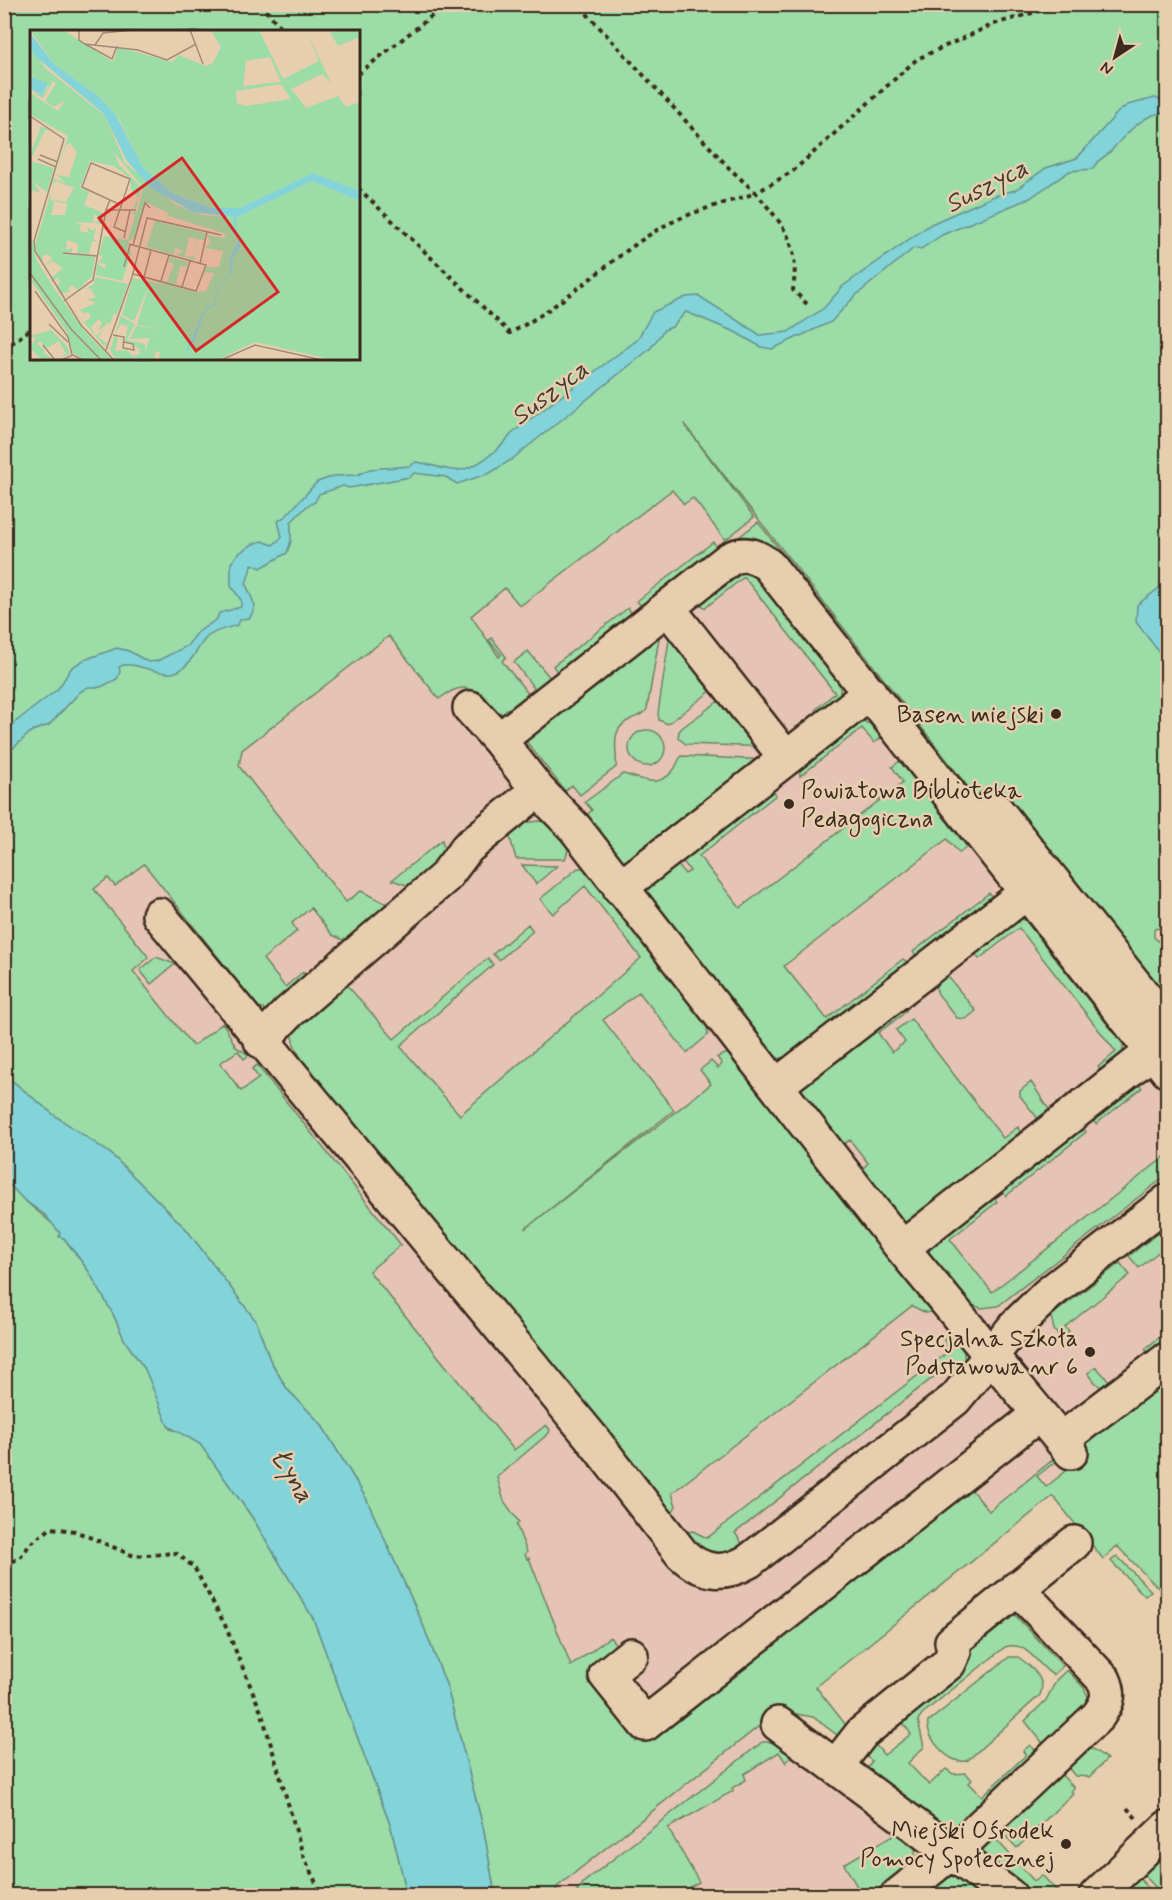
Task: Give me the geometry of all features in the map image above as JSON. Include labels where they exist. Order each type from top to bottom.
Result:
[{"type":"street","points":[[499,740],[734,557],[751,555],[770,566],[1027,892],[1162,1049]]},
{"type":"street","points":[[668,608],[786,758]]},
{"type":"street","points":[[620,888],[870,693]]},
{"type":"street","points":[[470,708],[499,740],[538,790],[575,828],[902,1248],[1066,1446],[1167,1359]]},
{"type":"street","points":[[261,1041],[288,1012],[445,877],[467,848],[538,790]]},
{"type":"street","points":[[993,806],[1162,1049]]},
{"type":"street","points":[[776,1086],[1027,892]]},
{"type":"street","points":[[159,915],[591,1437],[682,1554],[698,1566],[717,1572],[736,1569],[749,1561],[955,1399],[1017,1324],[1048,1294],[1167,1201]]},
{"type":"street","points":[[902,1248],[1162,1049]]},
{"type":"street","points":[[631,1655],[606,1675],[645,1724],[1040,1414]]},
{"type":"street","points":[[836,1766],[862,1732],[949,1663],[954,1652],[952,1642],[1074,1543]]},
{"type":"street","points":[[897,1896],[953,1853],[1098,1716],[1107,1704],[1109,1691],[1104,1680],[1017,1588]]},
{"type":"street","points":[[778,1724],[1010,1896]]},
{"type":"street","points":[[1096,1896],[1167,1827]]},
{"type":"path","points":[[259,4],[284,30]]},
{"type":"path","points":[[360,72],[447,4]]},
{"type":"path","points":[[578,4],[729,168],[756,193],[791,238],[795,279],[793,290],[807,303]]},
{"type":"path","points":[[360,190],[510,333],[544,316],[594,275],[657,230],[680,219],[756,193],[793,171],[916,59],[994,24],[1064,4]]},
{"type":"path","points":[[4,349],[30,330]]},
{"type":"path","points":[[4,1565],[20,1558],[30,1544],[51,1527],[75,1531],[134,1556],[176,1553],[194,1567],[225,1625],[262,1714],[303,1855],[322,1896]]},
{"type":"shaded area","points":[[684,424],[1167,1041],[1167,1390],[755,1721],[796,1749],[902,1830],[910,1859],[935,1883],[990,1895],[538,1895],[504,1501],[496,1476],[75,909],[131,818]]},
{"type":"green space","points":[[4,5],[1167,5],[1168,927],[1154,929],[1154,937],[1167,951],[1167,1008],[987,791],[978,796],[1167,1041],[684,424],[754,517],[725,540],[693,498],[684,504],[672,490],[520,606],[505,588],[471,616],[499,657],[501,655],[489,640],[492,638],[506,657],[502,661],[530,696],[514,707],[506,709],[506,715],[496,711],[469,689],[461,688],[452,691],[439,699],[389,636],[242,750],[239,766],[346,902],[361,891],[389,905],[377,923],[343,940],[332,935],[311,908],[292,923],[297,931],[263,959],[285,987],[303,972],[310,980],[273,1011],[257,1006],[144,864],[115,886],[108,878],[94,889],[147,955],[148,958],[133,971],[193,1046],[223,1023],[236,1047],[249,1055],[244,1059],[238,1051],[220,1063],[241,1091],[259,1078],[252,1069],[257,1065],[401,1245],[369,1271],[514,1450],[546,1425],[550,1430],[497,1477],[504,1501],[519,1522],[516,1524],[527,1552],[525,1554],[527,1559],[529,1558],[571,1666],[610,1637],[616,1645],[617,1655],[588,1678],[636,1742],[966,1483],[989,1511],[1055,1458],[1056,1461],[1037,1476],[1046,1487],[1086,1455],[1081,1442],[1167,1368],[1167,1597],[1117,1546],[1103,1559],[1053,1496],[816,1687],[846,1725],[840,1737],[813,1717],[778,1711],[557,1887],[555,1895],[495,1895],[484,1831],[447,1687],[421,1620],[366,1498],[321,1424],[287,1389],[270,1360],[256,1321],[186,1229],[111,1154],[54,1115],[5,1075]]},
{"type":"green space","points":[[758,522],[1167,1044],[776,558],[729,545]]},
{"type":"green space","points":[[713,542],[718,548],[642,607],[637,601]]},
{"type":"green space","points":[[743,573],[755,577],[838,682],[839,697],[820,714],[816,709],[835,693],[744,577],[705,608],[701,604]]},
{"type":"green space","points":[[628,608],[633,615],[558,673],[553,666]]},
{"type":"green space","points":[[661,627],[647,709],[624,723],[619,729],[616,740],[616,767],[580,795],[572,785],[565,791],[525,740]]},
{"type":"green space","points":[[671,627],[720,684],[668,724],[659,720],[658,713]]},
{"type":"green space","points":[[528,651],[551,679],[536,691],[514,662]]},
{"type":"green space","points":[[728,694],[768,747],[686,744],[678,738],[679,731],[683,727]]},
{"type":"green space","points":[[861,720],[870,724],[881,738],[874,743],[862,728],[800,776],[799,767]]},
{"type":"green space","points":[[647,730],[660,735],[665,748],[660,761],[647,766],[634,761],[629,748],[634,735]]},
{"type":"green space","points":[[682,756],[767,760],[627,870],[585,817],[592,810],[585,802],[623,774],[648,781],[660,780],[672,772]]},
{"type":"green space","points":[[900,761],[967,847],[959,853],[947,839],[784,966],[827,1019],[903,959],[911,965],[785,1061],[772,1055],[647,895],[648,884],[675,861],[685,874],[690,871],[680,857],[771,788],[776,795],[699,856],[740,908],[903,782],[892,767]]},
{"type":"green space","points":[[539,821],[551,824],[570,844],[565,859],[516,859],[509,834],[523,823]]},
{"type":"green space","points":[[442,840],[446,858],[409,886],[392,880]]},
{"type":"green space","points":[[522,865],[557,866],[536,884]]},
{"type":"green space","points":[[578,868],[588,868],[709,1016],[702,1021],[707,1027],[708,1035],[687,1053],[639,992],[603,1020],[674,1110],[525,1229],[711,1084],[700,1070],[711,1061],[718,1068],[722,1064],[717,1057],[731,1052],[937,1311],[926,1313],[912,1306],[672,1493],[676,1506],[668,1520],[302,1061],[293,1042],[293,1029],[341,978],[394,1039],[488,958],[493,965],[400,1046],[460,1115],[641,958],[585,886],[553,914],[540,899]]},
{"type":"green space","points":[[989,893],[995,900],[918,959],[913,952]]},
{"type":"green space","points":[[1018,918],[1025,920],[1123,1044],[1123,1056],[1103,1074],[1098,1067],[1116,1052],[1019,928],[979,959],[972,950]]},
{"type":"green space","points":[[528,924],[533,931],[499,960],[493,954]]},
{"type":"green space","points":[[156,957],[175,964],[151,984],[140,970]]},
{"type":"green space","points":[[944,975],[950,979],[976,1011],[966,1019],[957,1018],[938,994],[933,980]]},
{"type":"green space","points":[[912,998],[916,999],[902,1015],[878,1033],[892,1052],[905,1042],[896,1030],[911,1019],[1003,1138],[1018,1127],[1021,1135],[907,1229],[861,1170],[868,1163],[850,1140],[842,1145],[797,1087]]},
{"type":"green space","points":[[1136,1081],[1142,1088],[1096,1124],[1090,1118]]},
{"type":"green space","points":[[1031,1082],[1050,1111],[1039,1120],[1020,1096],[1020,1091]]},
{"type":"green space","points":[[1082,1124],[1086,1132],[1006,1196],[1000,1188]]},
{"type":"green space","points":[[1167,1155],[1167,1175],[998,1306],[981,1308],[969,1304],[929,1254],[930,1246],[992,1194],[997,1202],[950,1239],[992,1292]]},
{"type":"green space","points":[[4,1178],[23,1199],[54,1225],[88,1270],[113,1314],[125,1341],[145,1369],[170,1429],[179,1431],[200,1444],[252,1517],[313,1618],[391,1827],[404,1881],[403,1895],[5,1895]]},
{"type":"green space","points":[[1167,1226],[1167,1245],[1139,1268],[1129,1256]]},
{"type":"green space","points":[[1120,1263],[1130,1275],[1065,1327],[1069,1331],[1062,1340],[1054,1330],[1051,1316]]},
{"type":"green space","points":[[950,1328],[964,1351],[964,1363],[959,1377],[944,1369],[735,1533],[746,1549],[727,1557],[694,1549],[686,1532],[693,1531],[707,1538],[948,1352],[944,1340]]},
{"type":"green space","points":[[1167,1331],[1167,1352],[1138,1376],[1120,1387],[1106,1390],[1098,1385],[1088,1373],[1096,1367],[1113,1385],[1150,1356],[1145,1349]]},
{"type":"green space","points":[[1117,1556],[1151,1591],[1145,1596],[1111,1561]]},
{"type":"green space","points":[[1013,1613],[1063,1666],[1053,1675],[1026,1650],[1013,1646],[1005,1647],[922,1714],[918,1720],[924,1747],[908,1763],[929,1785],[946,1769],[953,1774],[966,1773],[972,1780],[969,1783],[982,1796],[1026,1755],[1023,1751],[1030,1745],[1039,1754],[956,1835],[866,1771],[872,1761],[860,1752],[874,1743],[884,1755],[911,1734],[900,1719],[963,1654]]},
{"type":"green space","points":[[1009,1657],[1018,1657],[1036,1673],[1040,1678],[1042,1689],[1040,1695],[968,1760],[955,1760],[935,1743],[928,1729],[928,1722]]},
{"type":"green space","points":[[1067,1670],[1084,1688],[1090,1701],[1046,1747],[1025,1721],[1046,1700],[1057,1679]]},
{"type":"green space","points":[[762,1742],[778,1742],[796,1749],[786,1763],[779,1752],[744,1774],[746,1780],[732,1788],[733,1791],[668,1828],[699,1882],[676,1895],[574,1896],[584,1882]]},
{"type":"green space","points":[[1093,1749],[1107,1759],[1089,1777],[1075,1776],[1066,1765],[1084,1750]]},
{"type":"green space","points":[[1059,1772],[1074,1788],[1071,1791],[1073,1793],[1017,1848],[999,1829]]},
{"type":"green space","points":[[902,1830],[915,1848],[910,1867],[892,1882],[870,1891],[849,1895],[859,1890],[844,1864]]},
{"type":"green space","points":[[994,1837],[1034,1881],[1042,1875],[1057,1891],[1051,1895],[1034,1895],[986,1858],[982,1848]]},
{"type":"green space","points":[[1167,1848],[1167,1881],[1165,1883],[1167,1895],[1163,1895],[1142,1873]]},
{"type":"green space","points":[[959,1873],[993,1896],[922,1896],[944,1876]]},
{"type":"green space","points":[[1138,1877],[1155,1895],[1120,1896]]},
{"type":"water","points":[[1155,98],[1167,101],[1167,112],[1150,116],[1135,126],[1098,161],[1093,169],[1070,171],[1030,198],[942,235],[921,249],[914,248],[854,297],[831,322],[772,349],[761,347],[735,332],[686,312],[672,327],[664,330],[650,349],[511,460],[490,473],[457,484],[446,477],[414,473],[410,477],[349,488],[343,486],[319,494],[315,502],[307,506],[291,522],[291,541],[287,553],[261,568],[252,564],[246,584],[255,606],[250,618],[241,619],[237,625],[207,637],[184,668],[178,671],[166,673],[130,665],[119,667],[120,672],[117,679],[101,687],[88,687],[80,692],[49,725],[32,731],[10,751],[5,763],[5,730],[58,689],[72,667],[117,648],[129,651],[148,662],[157,661],[187,646],[198,632],[217,619],[219,613],[241,607],[241,600],[231,586],[231,563],[238,554],[253,544],[262,541],[273,545],[282,537],[278,521],[286,516],[317,482],[335,476],[357,475],[370,469],[410,466],[416,462],[455,470],[482,461],[503,444],[513,432],[637,340],[653,312],[686,297],[699,296],[760,335],[788,332],[824,308],[843,286],[931,224],[992,197],[1015,190],[1046,168],[1077,158],[1119,111],[1128,105]]},
{"type":"water","points":[[1167,582],[1168,660],[1166,661],[1136,622],[1137,605]]},
{"type":"water","name":"Łyna","points":[[5,1075],[54,1115],[111,1154],[186,1229],[256,1321],[270,1360],[287,1389],[321,1424],[366,1498],[421,1620],[447,1687],[484,1831],[495,1895],[403,1895],[404,1881],[391,1827],[313,1618],[252,1517],[200,1444],[168,1426],[145,1369],[125,1341],[113,1314],[88,1270],[64,1238],[59,1237],[60,1233],[45,1215],[23,1199],[5,1180]]},
{"type":"place","name":"Basen miejski","points":[[1056,714]]},
{"type":"place","name":"Powiatowa Biblioteka Pedagogiczna","points":[[789,804]]},
{"type":"place","name":"Specjalna Szkoła Podstawowa nr 6","points":[[1090,1352]]},
{"type":"place","name":"Miejski Ośrodek Pomocy Społecznej","points":[[1066,1844]]},
{"type":"water label","name":"Suszyca","points":[[986,185]]},
{"type":"water label","name":"Suszyca","points":[[549,392]]}]
